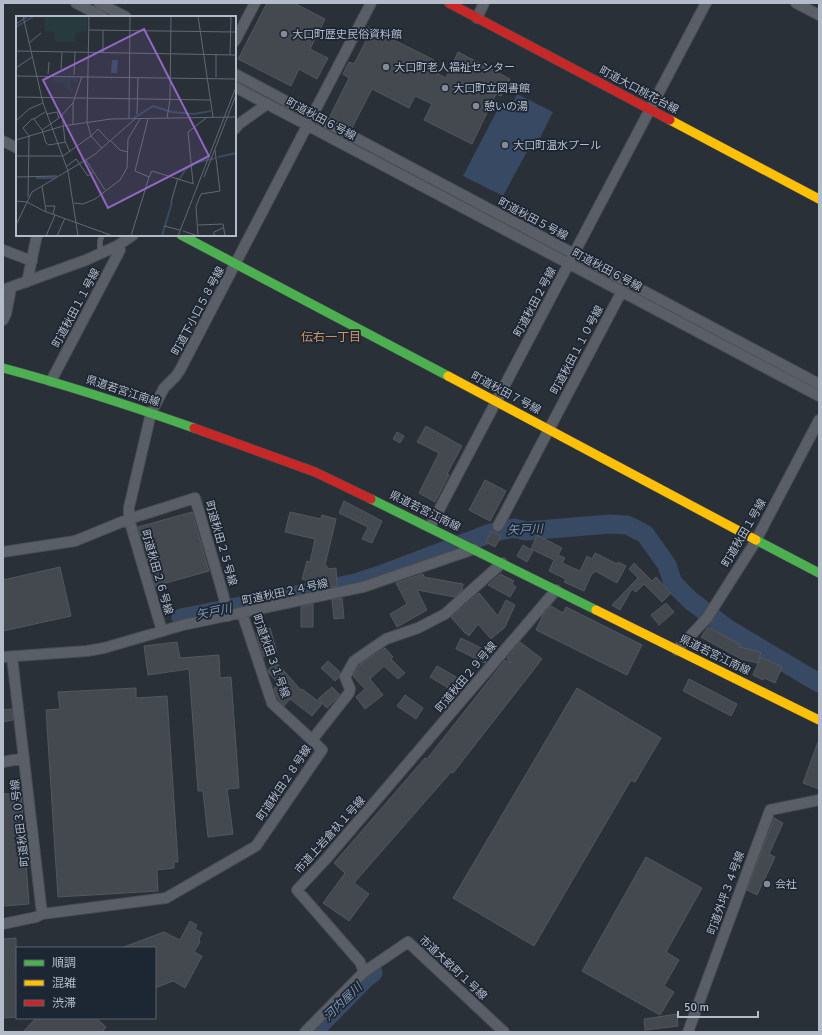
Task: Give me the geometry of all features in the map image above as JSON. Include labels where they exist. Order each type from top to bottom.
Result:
[{"type":"street","points":[[76,3],[101,16]]},
{"type":"street","points":[[99,3],[124,16]]},
{"type":"street","points":[[236,39],[255,3]]},
{"type":"street","name":"町道下小口５８号線","points":[[129,519],[130,503],[151,413],[164,388],[180,370],[371,3]]},
{"type":"street","name":"町道大口桃花台線","points":[[449,3],[819,199]]},
{"type":"street","points":[[477,18],[484,3]]},
{"type":"street","name":"町道秋田２号線","points":[[430,527],[706,3]]},
{"type":"street","points":[[796,3],[819,15]]},
{"type":"street","name":"町道秋田５号線","points":[[236,75],[571,259],[819,384]]},
{"type":"street","name":"町道秋田６号線","points":[[236,88],[571,259],[622,291],[819,396]]},
{"type":"street","points":[[236,128],[267,104]]},
{"type":"street","points":[[3,141],[16,148]]},
{"type":"street","points":[[27,282],[37,236]]},
{"type":"street","points":[[3,320],[6,314],[7,289],[86,260],[117,246],[132,236]]},
{"type":"street","name":"町道秋田７号線","points":[[183,236],[819,573]]},
{"type":"street","name":"町道秋田１１号線","points":[[51,381],[120,250],[117,246]]},
{"type":"street","points":[[3,250],[32,261]]},
{"type":"street","name":"町道秋田１１０号線","points":[[498,526],[622,291]]},
{"type":"street","name":"県道若宮江南線","points":[[3,368],[51,381],[151,413],[315,472],[430,527],[819,720]]},
{"type":"street","name":"町道秋田１号線","points":[[677,650],[707,618],[756,540],[819,420]]},
{"type":"street","name":"町道秋田２５号線","points":[[129,519],[195,498],[228,616]]},
{"type":"street","points":[[3,552],[75,541],[129,519]]},
{"type":"street","name":"町道秋田２６号線","points":[[129,519],[162,631]]},
{"type":"street","name":"町道秋田２４号線","points":[[8,657],[87,651],[104,648],[183,625],[363,587],[473,549]]},
{"type":"street","name":"町道秋田２８号線","points":[[3,924],[36,917],[42,914],[166,898],[256,846],[322,750],[312,740],[349,693],[350,689],[345,676],[354,661],[386,639],[418,628],[445,614],[502,563]]},
{"type":"street","name":"町道秋田２９号線","points":[[394,780],[556,590]]},
{"type":"street","name":"町道秋田３１号線","points":[[242,613],[272,703],[312,740]]},
{"type":"street","name":"町道秋田３０号線","points":[[8,657],[24,758],[42,914]]},
{"type":"street","points":[[3,762],[24,758]]},
{"type":"street","name":"市道上岩倉杁１号線","points":[[368,968],[360,962],[297,890],[326,859],[394,780]]},
{"type":"street","name":"町道外坪３４号線","points":[[688,1030],[770,810],[819,800]]},
{"type":"street","name":"市道大畝町１号線","points":[[368,968],[408,942],[504,1032]]},
{"type":"street","points":[[305,1032],[368,968]]},
{"type":"lane","points":[[100,254],[102,236]]},
{"type":"water","name":"大口町温水プール","points":[[517,94],[553,112],[536,146],[531,144],[503,196],[463,176],[501,103],[510,108]]},
{"type":"building","name":"大口町歴史民俗資料館","points":[[267,3],[294,3],[325,19],[310,49],[328,58],[317,79],[299,69],[291,86],[238,59]]},
{"type":"building","points":[[368,27],[434,60],[429,69],[446,78],[458,52],[510,79],[501,96],[496,94],[472,144],[424,120],[432,104],[415,96],[409,108],[372,89],[352,128],[330,116],[349,78],[343,74],[349,62],[354,64],[367,39],[363,37]]},
{"type":"building","points":[[426,426],[462,446],[447,474],[449,475],[435,502],[419,493],[439,453],[417,442]]},
{"type":"building","points":[[397,432],[404,436],[400,443],[393,439]]},
{"type":"building","points":[[485,480],[506,491],[490,521],[469,510]]},
{"type":"building","points":[[344,501],[382,521],[372,543],[362,539],[368,527],[339,513]]},
{"type":"building","points":[[192,512],[209,571],[155,586],[138,527]]},
{"type":"building","points":[[290,512],[321,519],[322,515],[336,519],[325,565],[327,566],[327,569],[336,568],[337,586],[332,587],[302,579],[307,561],[310,562],[315,539],[285,532]]},
{"type":"building","points":[[491,531],[501,536],[495,547],[486,542]]},
{"type":"building","points":[[537,535],[562,548],[558,555],[565,558],[562,563],[580,571],[587,556],[592,559],[595,553],[617,564],[618,562],[626,566],[617,583],[595,571],[593,574],[592,573],[584,591],[564,582],[566,579],[549,571],[554,560],[531,549]]},
{"type":"building","points":[[523,545],[533,551],[527,562],[517,556]]},
{"type":"building","points":[[634,563],[652,581],[656,577],[671,593],[662,602],[644,584],[636,592],[632,589],[620,610],[612,605],[638,578],[629,569]]},
{"type":"building","points":[[60,567],[71,616],[3,631],[3,580]]},
{"type":"building","points":[[423,574],[424,577],[463,584],[462,590],[455,597],[417,590],[427,610],[397,627],[390,614],[407,604],[396,583]]},
{"type":"building","points":[[500,574],[514,581],[512,584],[516,587],[510,597],[488,585]]},
{"type":"building","points":[[479,593],[498,616],[506,600],[515,605],[505,627],[491,639],[478,624],[469,636],[451,617]]},
{"type":"building","points":[[342,598],[344,618],[334,619],[332,600]]},
{"type":"building","points":[[666,603],[674,612],[659,625],[651,615]]},
{"type":"building","points":[[313,604],[313,627],[301,627],[301,607]]},
{"type":"building","points":[[551,606],[563,613],[566,607],[642,645],[627,675],[536,630],[543,615]]},
{"type":"building","points":[[708,627],[741,645],[739,647],[761,652],[758,663],[741,659],[701,637]]},
{"type":"building","points":[[270,628],[277,653],[263,657],[256,632]]},
{"type":"building","points":[[461,638],[491,653],[485,663],[456,649]]},
{"type":"building","points":[[177,642],[180,658],[219,655],[220,678],[231,677],[239,788],[227,789],[233,834],[208,837],[203,791],[198,791],[189,669],[148,675],[144,646]]},
{"type":"building","points":[[520,642],[542,659],[453,773],[451,772],[354,883],[369,894],[349,921],[323,903],[345,873],[334,863],[425,758],[427,759],[505,660],[511,663],[507,658]]},
{"type":"building","points":[[385,648],[393,657],[391,659],[405,673],[398,679],[384,666],[370,679],[383,695],[365,709],[356,697],[365,689],[353,676],[362,663]]},
{"type":"building","points":[[761,657],[782,667],[775,683],[764,678],[763,680],[753,675]]},
{"type":"building","points":[[328,661],[340,672],[339,677],[335,681],[321,668]]},
{"type":"building","points":[[276,662],[301,690],[302,689],[322,704],[312,716],[290,699],[284,706],[278,699],[274,689],[278,683],[268,670]]},
{"type":"building","points":[[437,666],[465,682],[458,694],[430,677]]},
{"type":"building","points":[[689,679],[737,704],[731,716],[683,691]]},
{"type":"building","points":[[332,687],[340,695],[327,708],[318,699]]},
{"type":"building","points":[[136,688],[136,698],[167,696],[178,862],[174,862],[174,868],[157,870],[158,891],[58,897],[46,710],[60,709],[58,692]]},
{"type":"building","points":[[577,688],[661,738],[635,782],[631,780],[534,946],[453,898]]},
{"type":"building","points":[[405,695],[423,708],[416,719],[397,706]]},
{"type":"building","points":[[12,709],[13,720],[3,722],[3,710]]},
{"type":"building","points":[[819,742],[819,789],[803,783]]},
{"type":"building","points":[[21,793],[29,904],[3,906],[3,794]]},
{"type":"building","points":[[774,818],[783,823],[769,854],[775,857],[757,895],[747,890]]},
{"type":"building","points":[[646,857],[702,888],[666,952],[679,960],[664,986],[674,992],[660,1015],[582,971]]},
{"type":"building","points":[[190,921],[197,925],[195,929],[202,933],[199,939],[200,942],[194,952],[202,956],[185,988],[173,981],[156,988],[156,947],[124,947],[164,932],[180,940]]},
{"type":"building","points":[[16,938],[16,1017],[3,1018],[3,939]]},
{"type":"building","points":[[677,1014],[678,1026],[645,1030],[644,1019]]},
{"type":"building","points":[[35,1019],[97,1019],[106,1027],[102,1032],[23,1032]]},
{"type":"waterway","points":[[105,13],[110,16]]},
{"type":"waterway","name":"矢戸川","points":[[181,618],[355,583],[383,574],[491,533],[514,528],[526,531],[610,524],[627,525],[645,534],[667,565],[673,583],[690,600],[728,629],[819,683]]},
{"type":"waterway","name":"河内屋川","points":[[313,1032],[367,977],[373,973]]},
{"type":"traffic: fast","points":[[183,236],[448,376]]},
{"type":"traffic: fast","points":[[3,368],[99,396],[194,428]]},
{"type":"traffic: fast","points":[[371,499],[596,610]]},
{"type":"traffic: fast","points":[[756,540],[819,573]]},
{"type":"traffic: slow","points":[[670,120],[819,199]]},
{"type":"traffic: slow","points":[[448,376],[756,540]]},
{"type":"traffic: slow","points":[[596,610],[819,720]]},
{"type":"traffic: jam","points":[[449,3],[670,120]]},
{"type":"traffic: jam","points":[[194,428],[315,472],[371,499]]},
{"type":"place","name":"大口町歴史民俗資料館","points":[[284,34]]},
{"type":"place","name":"大口町老人福祉センター","points":[[386,67]]},
{"type":"place","name":"大口町立図書館","points":[[445,88]]},
{"type":"place","name":"憩いの湯","points":[[476,106]]},
{"type":"place","name":"大口町温水プール","points":[[505,145]]},
{"type":"place","name":"会社","points":[[767,884]]},
{"type":"district","name":"伝右一丁目","points":[[331,337]]}]
